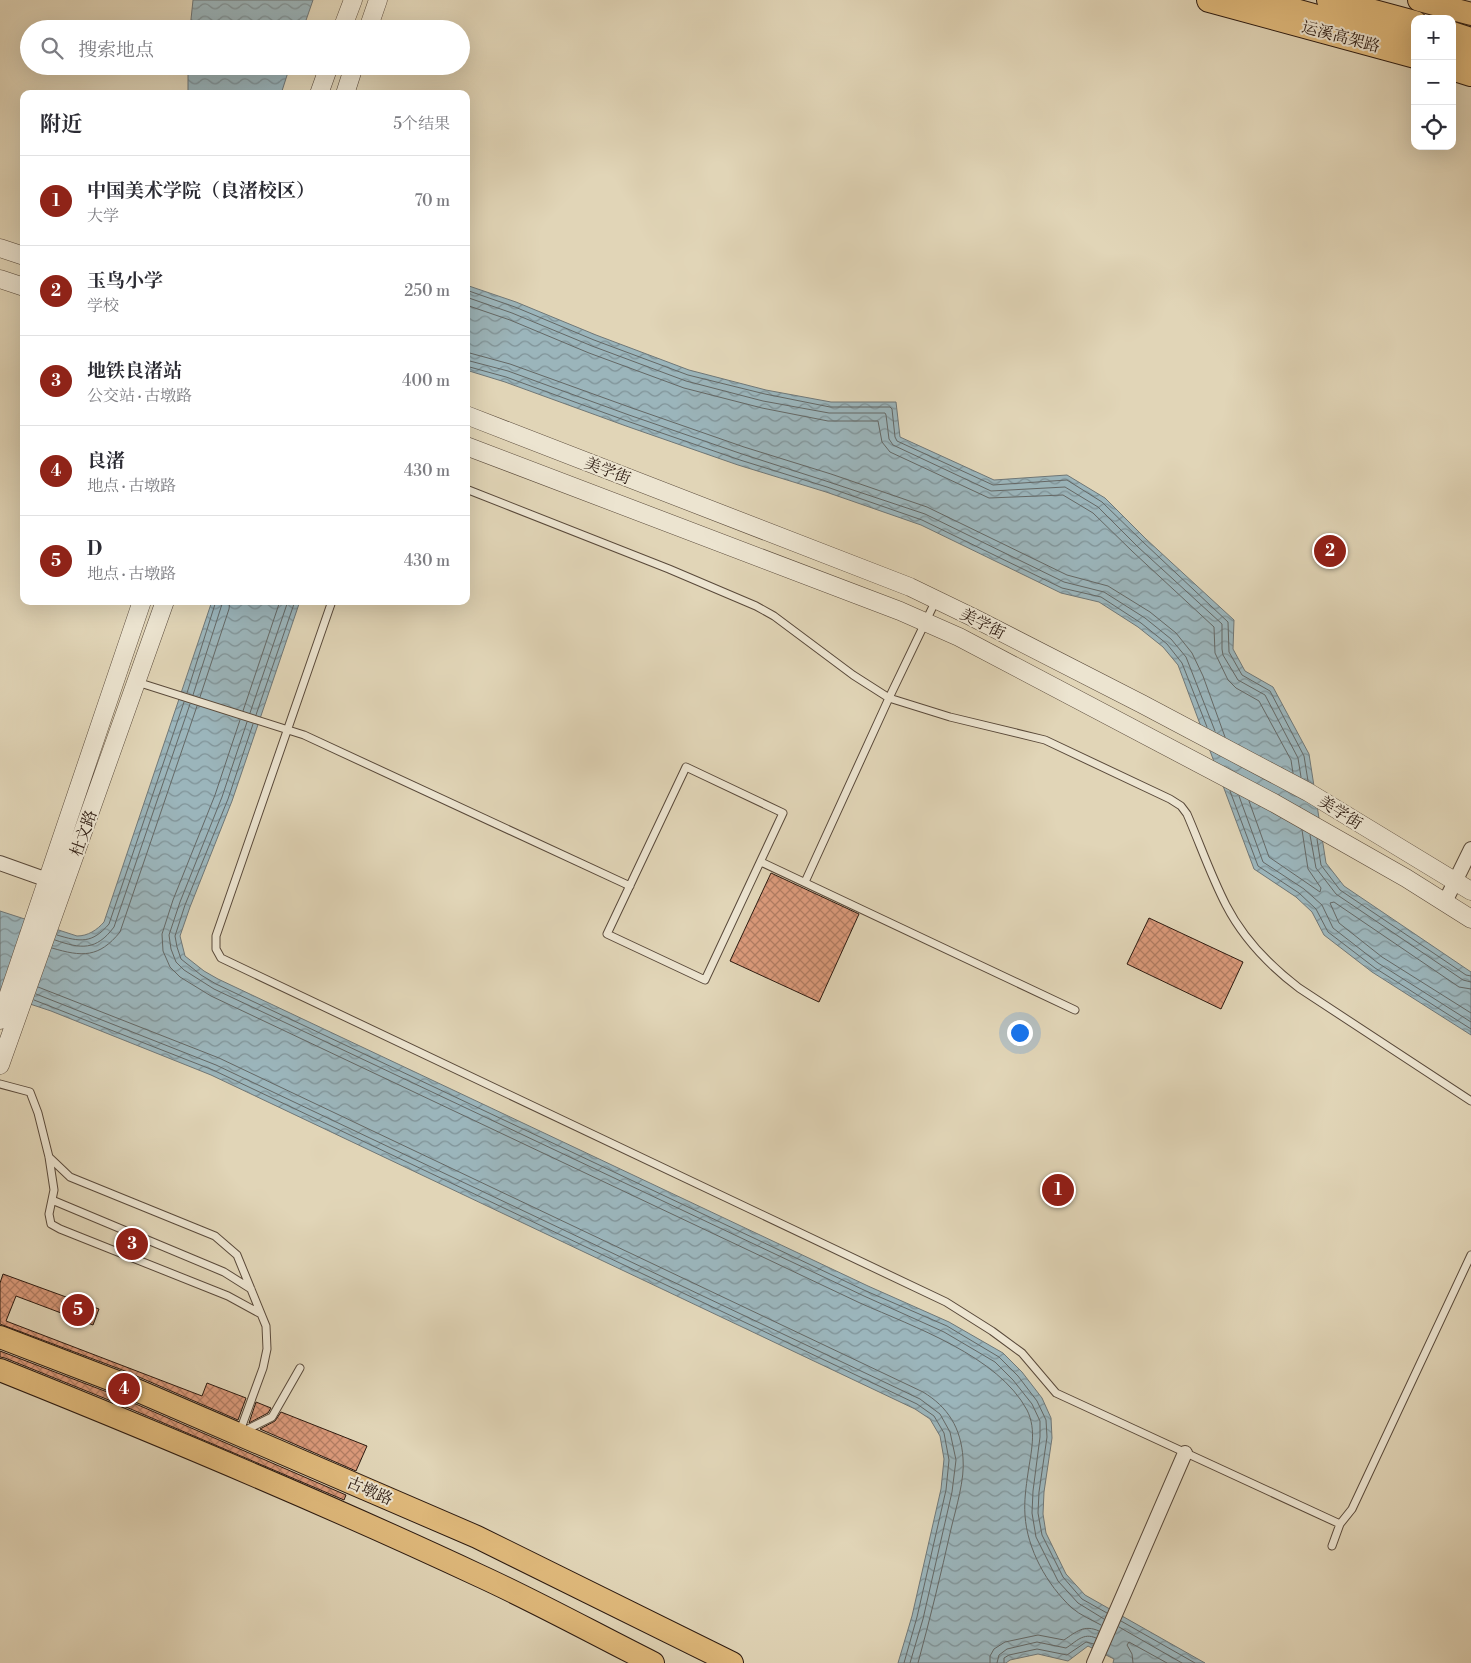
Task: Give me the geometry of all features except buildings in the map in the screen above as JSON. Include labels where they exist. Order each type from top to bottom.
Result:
[{"type":"highway","name":"运溪高架路","points":[[1209,0],[1411,39]]},
{"type":"highway","name":"运溪高架路","points":[[1329,0],[1411,39]]},
{"type":"highway","points":[[1456,34],[1471,36]]},
{"type":"highway","points":[[1456,34],[1471,40]]},
{"type":"highway","points":[[1456,69],[1471,73]]},
{"type":"main road","points":[[1259,0],[1411,39]]},
{"type":"main road","points":[[1419,0],[1471,14]]},
{"type":"main road","points":[[1456,54],[1471,58]]},
{"type":"main road","name":"古墩路","points":[[0,1337],[120,1383],[477,1536],[732,1663]]},
{"type":"main road","name":"古墩路","points":[[0,1370],[126,1420],[292,1490],[482,1576],[652,1663]]},
{"type":"street","points":[[345,20],[352,0]]},
{"type":"street","points":[[371,20],[378,0]]},
{"type":"street","points":[[320,90],[326,75]]},
{"type":"street","points":[[346,90],[351,75]]},
{"type":"street","points":[[0,248],[20,255]]},
{"type":"street","points":[[0,279],[20,286]]},
{"type":"street","name":"美学街","points":[[470,417],[910,587],[1142,704],[1308,792],[1466,886]]},
{"type":"street","name":"美学街","points":[[470,448],[900,611],[959,637],[1274,803],[1406,878],[1458,910]]},
{"type":"street","name":"杜文路","points":[[56,883],[141,605]]},
{"type":"street","name":"杜文路","points":[[0,1020],[137,682],[164,605]]},
{"type":"street","points":[[1458,910],[1466,886],[1471,849]]},
{"type":"street","points":[[0,863],[56,883]]},
{"type":"street","name":"杜文路","points":[[1,1061],[49,902]]},
{"type":"street","points":[[1094,1663],[1185,1452]]},
{"type":"lane","points":[[470,491],[659,565],[756,606],[774,616],[853,675],[889,698],[950,717],[1045,740],[1181,806],[1187,814],[1227,906],[1244,932],[1278,972],[1299,988],[1471,1101]]},
{"type":"lane","points":[[804,882],[936,600]]},
{"type":"lane","points":[[331,605],[216,936],[216,949],[222,958],[946,1302],[992,1331],[1022,1353],[1056,1393],[1340,1524]]},
{"type":"lane","points":[[137,682],[288,732],[304,735],[630,886]]},
{"type":"lane","points":[[686,767],[784,813],[760,862],[705,980],[607,934],[686,767]]},
{"type":"lane","points":[[760,862],[1075,1010]]},
{"type":"lane","points":[[0,1084],[30,1092],[38,1113],[49,1157],[54,1190],[49,1214],[51,1224],[228,1296],[261,1314]]},
{"type":"lane","points":[[49,1157],[70,1177],[215,1236],[237,1255],[266,1326],[267,1349],[263,1368],[239,1433]]},
{"type":"lane","points":[[52,1200],[224,1272],[251,1290]]},
{"type":"lane","points":[[1332,1546],[1340,1524],[1352,1509],[1471,1255]]},
{"type":"lane","points":[[239,1433],[272,1417],[300,1368]]},
{"type":"water","points":[[193,0],[313,0],[306,20],[191,20]]},
{"type":"water","points":[[188,75],[287,75],[282,90],[188,90]]},
{"type":"water","points":[[470,286],[516,302],[689,370],[766,390],[831,402],[896,402],[900,437],[994,480],[1067,475],[1105,498],[1146,539],[1234,620],[1233,649],[1245,671],[1273,687],[1309,754],[1326,863],[1344,886],[1471,972],[1471,1035],[1372,972],[1324,935],[1312,912],[1296,897],[1254,869],[1178,665],[1163,647],[1138,627],[1099,602],[1061,593],[921,525],[826,492],[738,465],[470,371]]},
{"type":"water","points":[[211,605],[299,605],[232,801],[180,936],[185,956],[218,979],[868,1286],[949,1322],[1003,1353],[1022,1372],[1042,1398],[1051,1418],[1052,1438],[1044,1492],[1043,1514],[1046,1533],[1066,1574],[1085,1595],[1205,1663],[1113,1663],[1114,1659],[1088,1646],[1068,1661],[1038,1654],[1010,1660],[1006,1663],[898,1663],[912,1616],[941,1489],[944,1459],[940,1436],[930,1419],[915,1409],[211,1075],[51,1011],[0,994],[0,911],[77,936],[92,932],[104,922]]},
{"type":"place","name":"玉鸟小学","points":[[1330,551]]},
{"type":"place","name":"中国美术学院（良渚校区）","points":[[1058,1190]]},
{"type":"place","name":"地铁良渚站","points":[[132,1244]]},
{"type":"place","name":"D","points":[[78,1310]]},
{"type":"place","name":"良渚","points":[[124,1389]]}]
